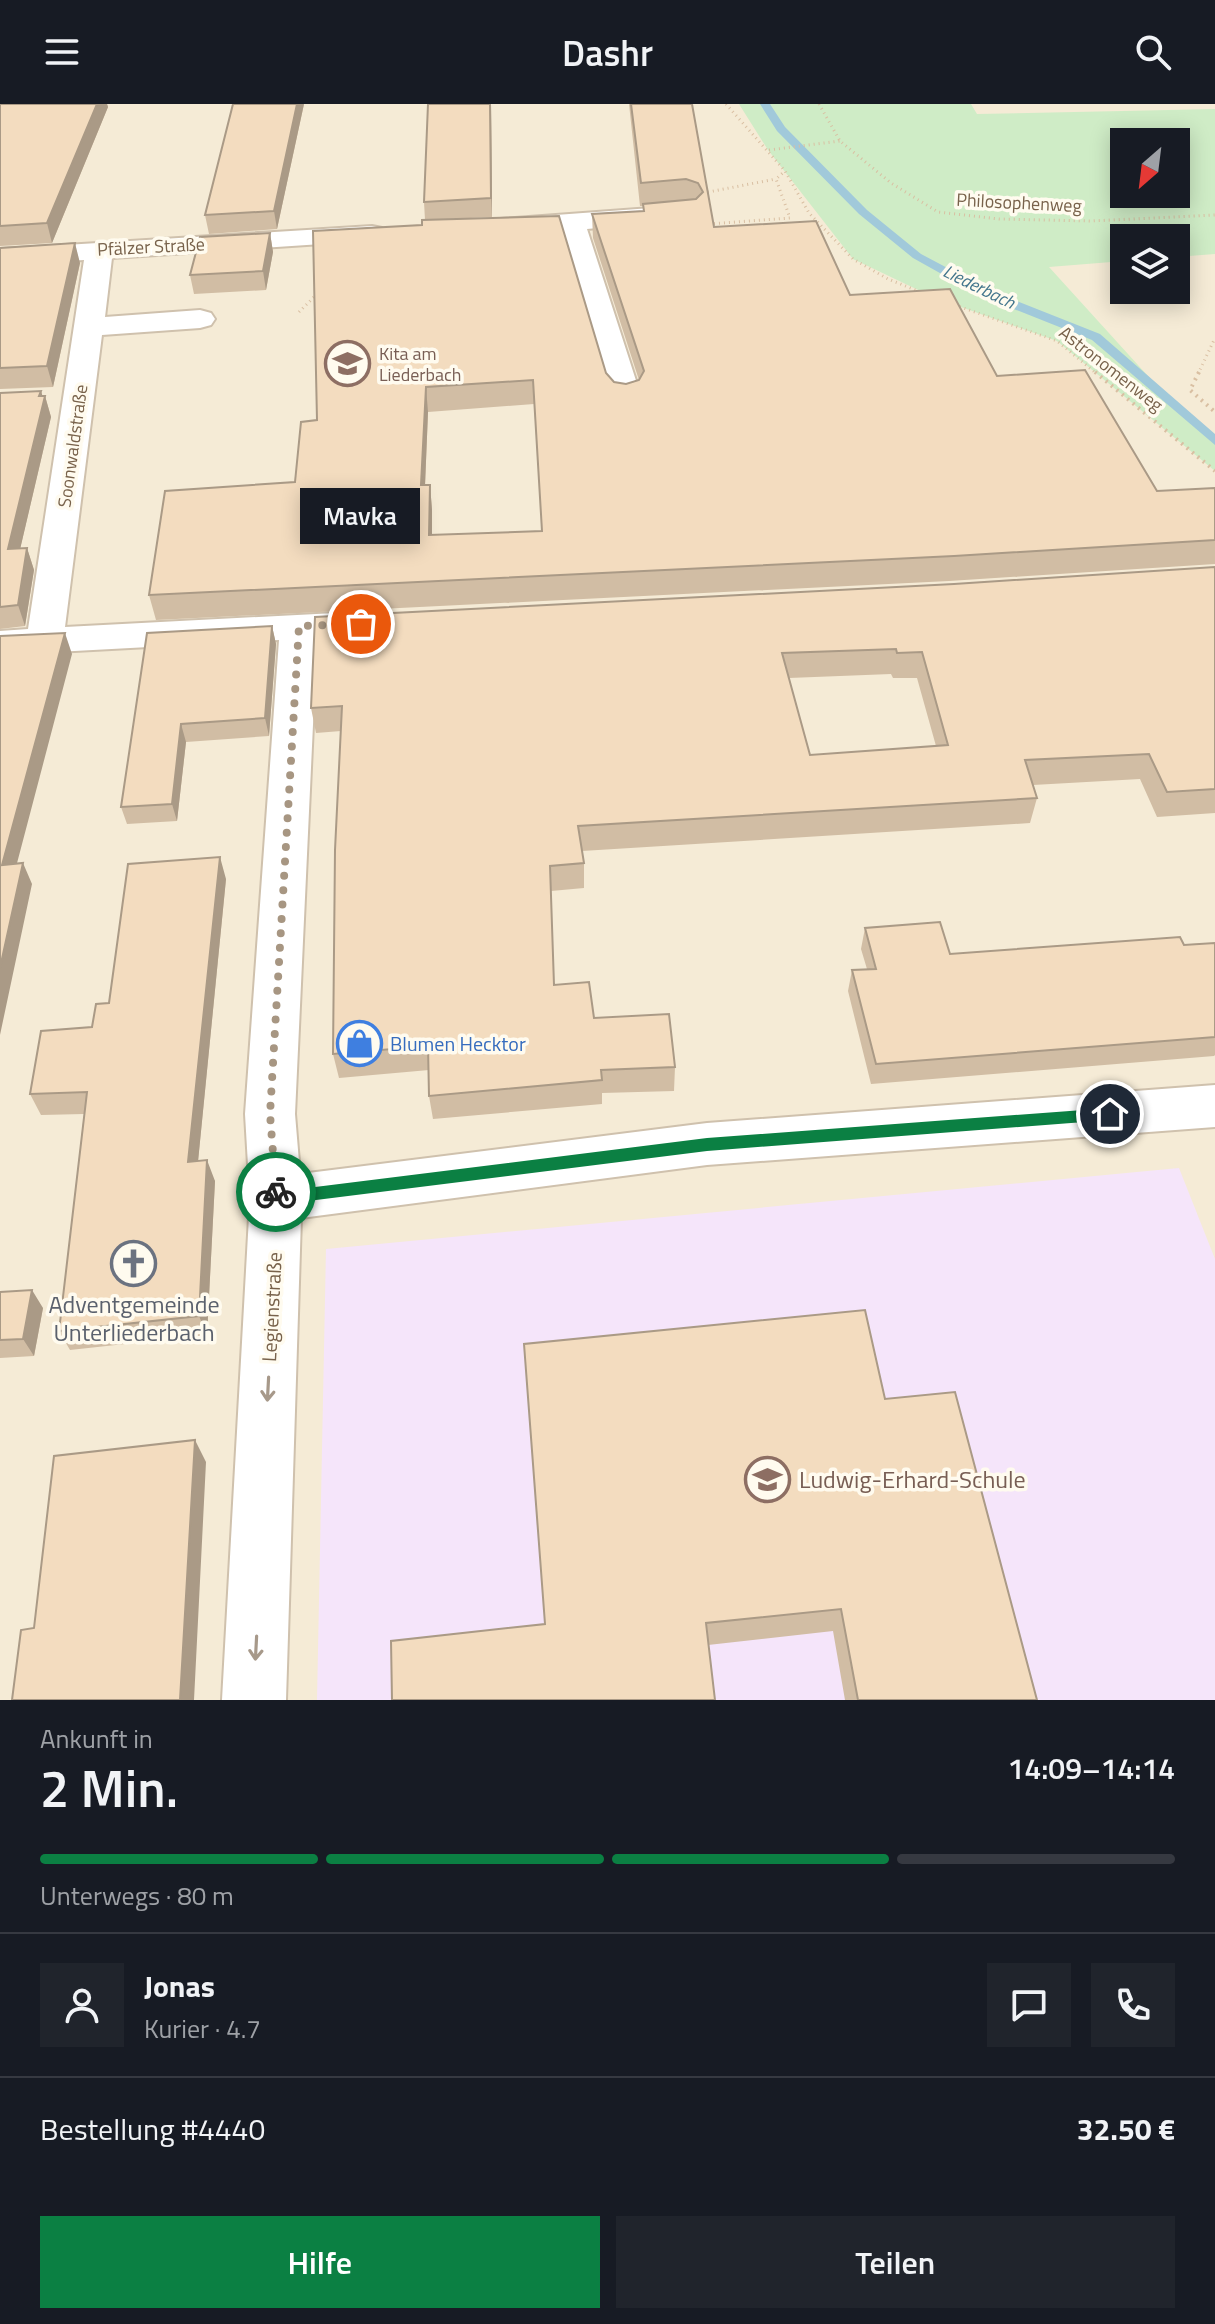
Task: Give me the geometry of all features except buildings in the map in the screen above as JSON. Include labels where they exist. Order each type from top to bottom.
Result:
[{"type":"street","points":[[481,228],[685,213]]},
{"type":"street","points":[[571,223],[625,396]]},
{"type":"street","name":"Pfälzer Straße","points":[[0,257],[406,232]]},
{"type":"street","name":"Soonwaldstraße","points":[[45,640],[67,399],[90,327],[99,251]]},
{"type":"street","points":[[90,327],[200,319]]},
{"type":"street","points":[[0,643],[410,621]]},
{"type":"street","name":"Legienstraße","points":[[254,1700],[276,1199],[270,1114],[299,626]]},
{"type":"street","points":[[276,1199],[707,1144],[1211,1117]]},
{"type":"path","points":[[726,104],[785,171],[809,213],[853,259],[888,279],[933,297]]},
{"type":"path","name":"Philosophenweg","points":[[819,104],[840,141],[891,183],[938,212],[999,219],[1091,221],[1215,215]]},
{"type":"path","points":[[768,150],[840,141]]},
{"type":"path","points":[[776,179],[790,218],[705,224],[685,213],[701,193],[776,179],[785,171]]},
{"type":"path","points":[[299,312],[318,293],[326,292]]},
{"type":"path","name":"Astronomenweg","points":[[947,302],[1057,341],[1215,471]]},
{"type":"path","points":[[1215,338],[1190,390],[1215,412]]},
{"type":"shaded area","points":[[0,104],[1215,104],[1215,1700],[0,1700]]},
{"type":"shaded area","name":"Ludwig-Erhard-Schule","points":[[1179,1168],[1215,1259],[1215,1700],[317,1700],[326,1249]]},
{"type":"green space","points":[[739,104],[971,104],[977,114],[1215,109],[1215,254],[1190,256],[1190,224],[1110,224],[1110,262],[1049,267],[1177,408],[1215,439],[1215,471],[1057,341],[933,297],[853,259],[768,150]]},
{"type":"waterway","name":"Liederbach","points":[[765,104],[781,129],[863,212],[917,256],[985,293],[1096,337],[1215,441]]},
{"type":"way so far","points":[[276,1192],[270,1114],[299,626],[361,624]]},
{"type":"place","name":"Kita am Liederbach","points":[[348,364]]},
{"type":"place","name":"Mavka","points":[[361,624]]},
{"type":"place","name":"Blumen Hecktor","points":[[359,1044]]},
{"type":"place","name":"Adventgemeinde Unterliederbach","points":[[134,1263]]},
{"type":"place","name":"Ludwig-Erhard-Schule","points":[[768,1480]]},
{"type":"route","points":[[276,1192],[276,1199],[707,1144],[1110,1114]]}]
